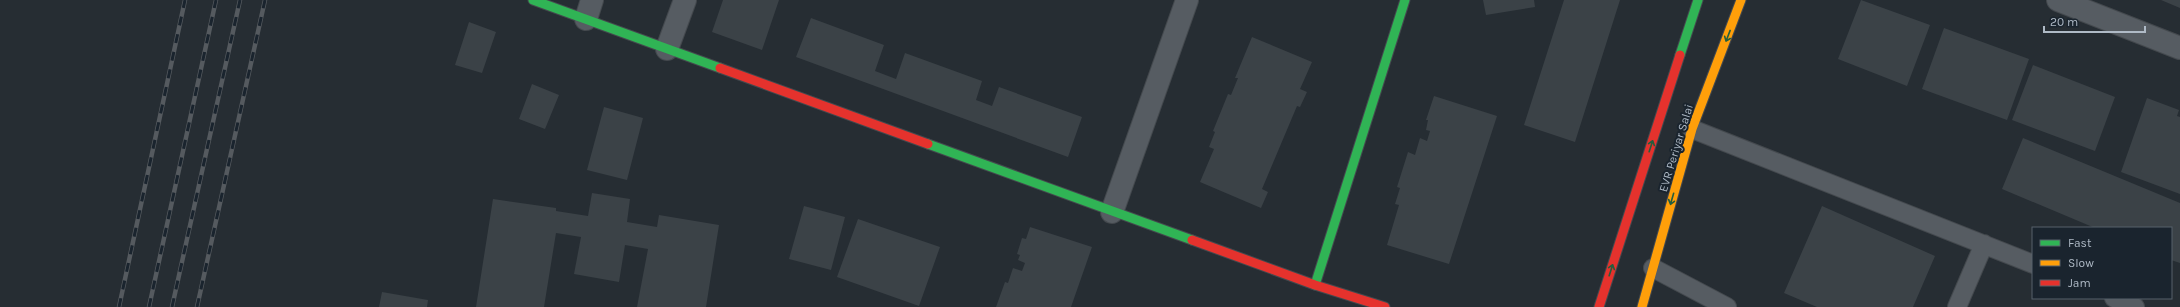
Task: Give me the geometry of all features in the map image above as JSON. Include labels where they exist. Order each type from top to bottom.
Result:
[{"type":"street","points":[[533,0],[589,10],[667,49],[1315,285],[1385,307]]},
{"type":"street","points":[[667,49],[685,0]]},
{"type":"street","points":[[1112,212],[1187,0]]},
{"type":"street","points":[[1315,285],[1405,0]]},
{"type":"street","name":"EVR Periyar Salai","points":[[1599,307],[1698,0]]},
{"type":"street","name":"EVR Periyar Salai","points":[[1642,307],[1692,129],[1742,0]]},
{"type":"street","points":[[2058,0],[2180,48]]},
{"type":"lane","points":[[1692,129],[2032,264]]},
{"type":"lane","points":[[1958,307],[1984,244]]},
{"type":"lane","points":[[1653,268],[1727,307]]},
{"type":"lane","points":[[2116,299],[2135,307]]},
{"type":"building","points":[[723,0],[779,0],[762,50],[712,32]]},
{"type":"building","points":[[1483,0],[1534,0],[1535,7],[1486,15]]},
{"type":"building","points":[[1564,0],[1620,0],[1575,142],[1524,125]]},
{"type":"building","points":[[1861,0],[1930,25],[1907,86],[1838,59]]},
{"type":"building","points":[[2161,0],[2180,0],[2180,8]]},
{"type":"building","points":[[811,18],[884,45],[875,71],[896,79],[905,53],[982,81],[976,100],[992,106],[999,87],[1082,117],[1068,157],[796,57]]},
{"type":"building","points":[[469,22],[496,32],[482,73],[455,65]]},
{"type":"building","points":[[1944,28],[2029,59],[2007,120],[1922,89]]},
{"type":"building","points":[[1252,37],[1312,62],[1300,89],[1307,92],[1300,107],[1297,106],[1262,189],[1268,192],[1261,208],[1200,182],[1214,149],[1209,147],[1215,132],[1213,131],[1228,94],[1231,95],[1238,78],[1235,78]]},
{"type":"building","points":[[2033,65],[2115,97],[2095,151],[2012,120]]},
{"type":"building","points":[[532,84],[559,95],[545,129],[519,119]]},
{"type":"building","points":[[1434,96],[1497,116],[1449,264],[1387,245],[1399,205],[1395,204],[1400,188],[1397,187],[1408,152],[1415,155],[1420,138],[1427,141],[1430,131],[1426,130],[1428,120],[1426,120]]},
{"type":"building","points":[[2147,98],[2179,110],[2177,116],[2180,117],[2180,194],[2121,172]]},
{"type":"building","points":[[604,107],[643,118],[627,180],[587,170]]},
{"type":"building","points":[[2023,138],[2180,203],[2180,263],[2172,260],[2172,227],[2093,227],[2002,189]]},
{"type":"building","points":[[592,193],[630,199],[627,222],[657,227],[659,215],[719,225],[706,307],[637,307],[648,249],[625,245],[619,282],[574,274],[581,237],[556,233],[544,307],[476,307],[493,199],[556,208],[556,211],[588,216]]},
{"type":"building","points":[[804,206],[845,217],[831,270],[789,259]]},
{"type":"building","points":[[1822,206],[1935,256],[1913,307],[1817,307],[1784,293]]},
{"type":"building","points":[[858,219],[940,247],[919,306],[837,277]]},
{"type":"building","points":[[1030,227],[1092,247],[1071,307],[996,307],[1005,282],[1008,283],[1013,268],[1022,271],[1025,263],[1018,260],[1020,255],[1017,254],[1022,238],[1026,239]]},
{"type":"building","points":[[382,292],[428,300],[427,307],[379,307]]},
{"type":"railway","points":[[119,307],[185,0]]},
{"type":"railway","points":[[149,307],[216,0]]},
{"type":"railway","points":[[172,307],[240,0]]},
{"type":"railway","points":[[197,307],[265,0]]},
{"type":"traffic: fast","points":[[533,0],[720,68]]},
{"type":"traffic: fast","points":[[1315,285],[1405,0]]},
{"type":"traffic: fast","points":[[1680,55],[1698,0]]},
{"type":"traffic: fast","points":[[928,144],[1192,240]]},
{"type":"traffic: slow","points":[[1642,307],[1692,129],[1741,0]]},
{"type":"traffic: jam","points":[[1599,307],[1680,55]]},
{"type":"traffic: jam","points":[[720,68],[928,144]]},
{"type":"traffic: jam","points":[[1192,240],[1315,285],[1385,307]]}]
